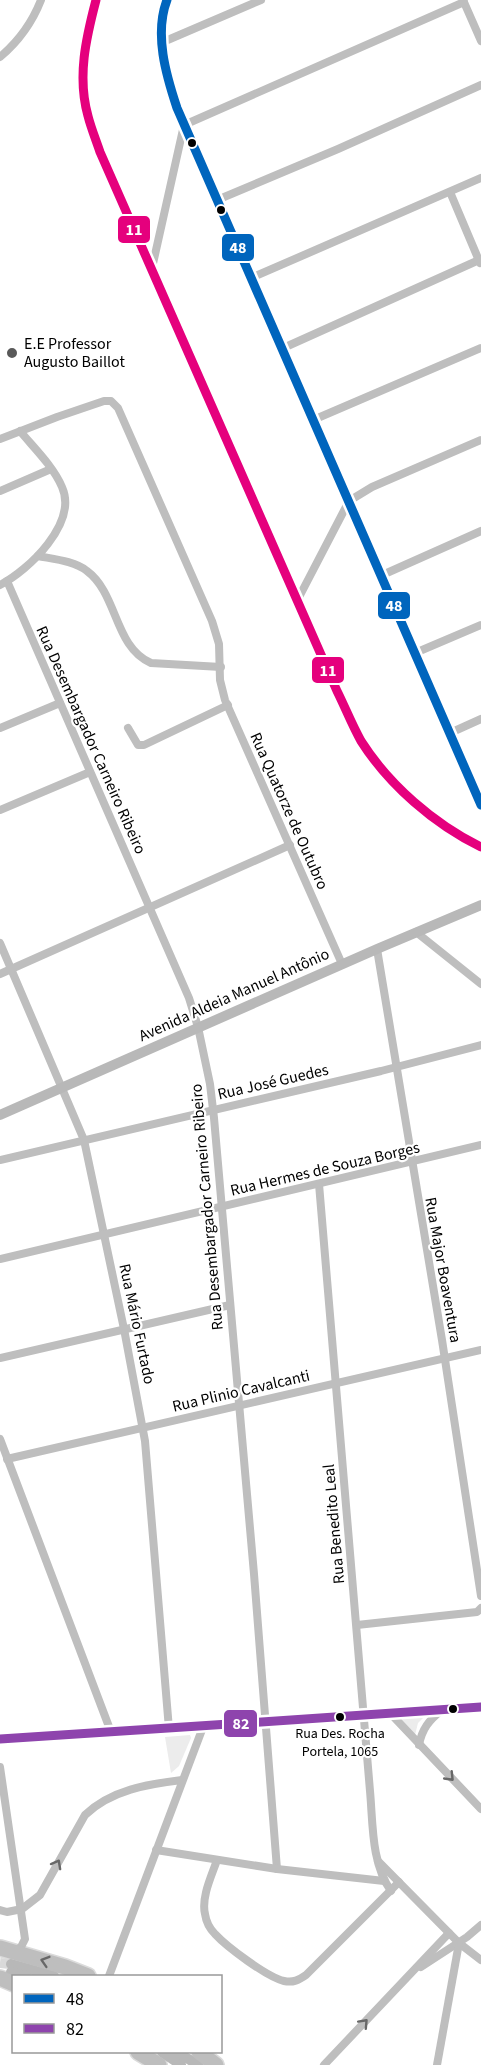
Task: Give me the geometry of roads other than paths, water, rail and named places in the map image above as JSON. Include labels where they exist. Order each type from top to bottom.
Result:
[{"type":"highway","points":[[8,1966],[66,1967],[84,1975]]},
{"type":"highway","points":[[140,2053],[159,2065]]},
{"type":"highway","points":[[200,2053],[216,2065]]},
{"type":"street","points":[[0,57],[28,27],[41,0]]},
{"type":"street","points":[[96,0],[83,61],[83,88],[87,114],[100,152],[355,729],[373,758],[406,795],[468,841],[481,847]]},
{"type":"street","points":[[167,0],[162,25],[163,42],[169,84],[184,125],[481,805]]},
{"type":"street","points":[[163,42],[261,0]]},
{"type":"street","points":[[184,125],[464,1],[481,41]]},
{"type":"street","points":[[217,200],[481,85]]},
{"type":"street","points":[[152,268],[184,125]]},
{"type":"street","points":[[251,278],[481,178]]},
{"type":"street","points":[[281,349],[480,263],[450,192]]},
{"type":"street","points":[[313,420],[481,348]]},
{"type":"street","name":"Rua Quatorze de Outubro","points":[[20,431],[105,401],[112,402],[118,408],[209,614],[219,644],[221,689],[342,964]]},
{"type":"street","points":[[0,439],[20,431],[62,486],[65,505],[63,517],[38,556],[3,583]]},
{"type":"street","points":[[297,601],[349,501],[372,487],[481,440]]},
{"type":"street","points":[[0,491],[51,469]]},
{"type":"street","points":[[380,576],[481,531]]},
{"type":"street","points":[[38,556],[74,564],[88,572],[100,586],[132,650],[144,660],[151,663],[220,668]]},
{"type":"street","name":"Rua Desembargador Carneiro Ribeiro","points":[[3,583],[60,703],[151,909],[189,998],[198,1027],[214,1109],[277,1869]]},
{"type":"street","points":[[415,653],[481,625]]},
{"type":"street","points":[[0,728],[60,703]]},
{"type":"street","points":[[128,728],[138,745],[144,746],[228,705]]},
{"type":"street","points":[[450,733],[481,719]]},
{"type":"street","points":[[0,810],[90,772]]},
{"type":"street","points":[[0,974],[151,909],[290,845]]},
{"type":"street","name":"Avenida Aldeia Manuel Antônio","points":[[0,1115],[481,905]]},
{"type":"street","points":[[416,932],[481,984]]},
{"type":"street","name":"Rua Mário Furtado","points":[[0,943],[84,1140],[105,1235],[143,1428],[169,1729]]},
{"type":"street","name":"Rua Major Boaventura","points":[[377,949],[444,1358],[477,1538],[481,1596]]},
{"type":"street","name":"Rua José Guedes","points":[[0,1160],[481,1045]]},
{"type":"street","name":"Rua Hermes de Souza Borges","points":[[0,1259],[481,1145]]},
{"type":"street","name":"Rua Benedito Leal","points":[[318,1184],[377,1860],[384,1881],[391,1891]]},
{"type":"street","points":[[0,1358],[230,1305]]},
{"type":"street","name":"Rua Plinio Cavalcanti","points":[[7,1459],[481,1350]]},
{"type":"street","points":[[0,1439],[111,1732]]},
{"type":"street","points":[[357,1624],[477,1612],[481,1608]]},
{"type":"street","points":[[0,1739],[481,1707]]},
{"type":"street","points":[[419,1745],[426,1724],[442,1710]]},
{"type":"street","points":[[389,1712],[481,1809]]},
{"type":"street","points":[[110,1975],[203,1727]]},
{"type":"street","points":[[0,1767],[3,1805],[22,1909],[25,1939],[8,1966]]},
{"type":"street","points":[[0,1910],[7,1912],[22,1909],[40,1896],[80,1823],[91,1809],[124,1791],[182,1780]]},
{"type":"street","points":[[156,1850],[277,1869],[384,1881]]},
{"type":"street","points":[[217,1860],[204,1901],[205,1916],[209,1925],[225,1944],[254,1965],[286,1982],[293,1982],[306,1975],[399,1882]]},
{"type":"street","points":[[377,1860],[459,1943],[481,1960]]},
{"type":"street","points":[[408,1976],[459,1943],[481,1924]]},
{"type":"street","points":[[324,2065],[449,1933]]},
{"type":"street","points":[[437,2065],[459,1943]]},
{"type":"street","points":[[8,1966],[23,1975]]},
{"type":"street","points":[[8,1966],[46,1975]]},
{"type":"street","points":[[164,2053],[182,2065]]},
{"type":"street","points":[[179,2053],[198,2065]]},
{"type":"tunnel","points":[[0,1963],[11,1964]]},
{"type":"place","name":"E.E Professor Augusto Baillot","points":[[12,353]]},
{"type":"place","name":"Rua Des. Rocha Portela, 1065","points":[[340,1717]]}]
